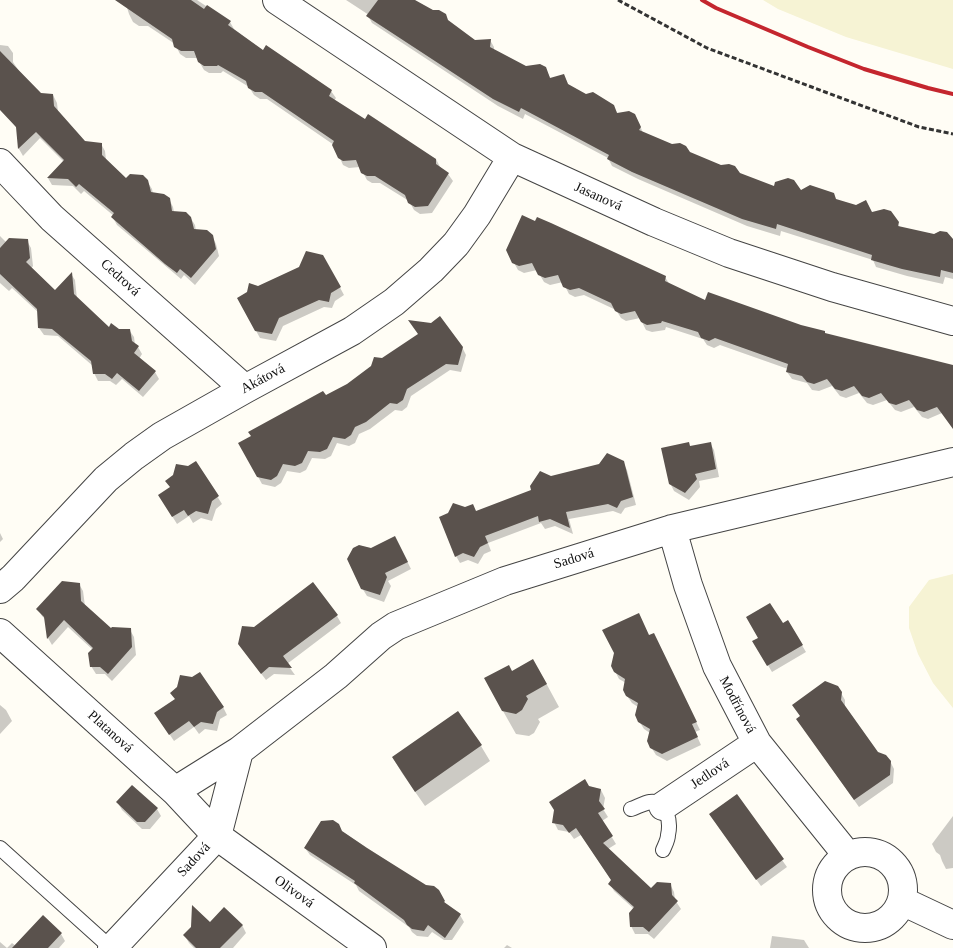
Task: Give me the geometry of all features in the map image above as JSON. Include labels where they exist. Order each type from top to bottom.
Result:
[{"type":"street","name":"Jasanová","points":[[277,0],[512,157],[654,222],[729,253],[832,287],[953,321]]},
{"type":"street","name":"Akátová","points":[[0,590],[106,479],[134,456],[162,436],[352,331],[394,302],[432,270],[456,244],[477,215],[512,157]]},
{"type":"street","name":"Cedrová","points":[[0,163],[52,218],[245,389]]},
{"type":"street","name":"Sadová","points":[[175,791],[239,752],[336,676],[376,640],[396,626],[505,581],[672,529],[953,462]]},
{"type":"street","name":"Modřínová","points":[[672,529],[688,585],[717,666],[757,742],[848,856]]},
{"type":"street","name":"Platanová","points":[[0,633],[175,791],[217,836]]},
{"type":"street","name":"Jedlová","points":[[662,806],[757,742]]},
{"type":"street","name":"Sadová","points":[[112,948],[217,836],[239,752]]},
{"type":"street","name":"Olivová","points":[[217,836],[372,948]]},
{"type":"street","points":[[860,852],[873,852],[885,857],[895,865],[901,876],[904,888],[902,901],[897,912],[889,921],[878,927],[867,929],[853,938],[843,922],[834,913],[828,901],[827,888],[830,875],[837,864],[848,856],[860,852]]},
{"type":"street","points":[[902,901],[953,925]]},
{"type":"lane","points":[[631,809],[651,802],[659,803],[662,806],[667,814],[669,824],[663,850]]},
{"type":"lane","points":[[0,848],[112,948]]},
{"type":"path","points":[[618,0],[707,48],[919,127],[953,134]]},
{"type":"shaded area","points":[[763,0],[953,0],[953,69],[846,37],[778,9]]},
{"type":"shaded area","points":[[953,574],[953,708],[933,683],[918,654],[909,628],[909,607],[929,580]]},
{"type":"building","points":[[115,0],[191,0],[204,9],[207,5],[231,21],[228,25],[263,50],[266,45],[332,90],[329,96],[365,119],[368,114],[436,159],[436,164],[449,173],[428,206],[415,207],[408,203],[405,195],[375,176],[367,176],[361,173],[356,160],[343,161],[338,158],[332,145],[334,141],[262,92],[255,92],[248,88],[246,81],[218,65],[204,66],[198,62],[194,51],[181,51],[174,47],[172,39]]},
{"type":"building","points":[[378,0],[415,0],[433,10],[439,10],[446,14],[448,20],[475,40],[491,39],[490,47],[526,66],[540,64],[546,67],[550,78],[564,74],[568,84],[586,94],[593,92],[614,105],[617,113],[629,111],[635,114],[641,127],[639,130],[672,144],[680,143],[686,146],[690,152],[721,165],[729,164],[735,166],[740,173],[774,186],[775,182],[788,178],[794,180],[801,190],[810,185],[834,193],[836,199],[856,205],[866,200],[872,212],[884,209],[891,211],[899,222],[898,226],[934,234],[940,231],[947,232],[953,239],[953,273],[941,270],[940,277],[871,260],[872,255],[777,224],[776,229],[742,219],[632,172],[607,159],[609,155],[521,108],[519,112],[493,99],[366,16]]},
{"type":"building","points":[[0,51],[41,93],[53,94],[54,106],[85,141],[102,143],[102,155],[126,178],[130,174],[143,175],[148,180],[151,192],[164,194],[170,198],[172,211],[186,212],[191,217],[194,229],[207,230],[213,235],[216,249],[191,278],[180,269],[177,273],[165,264],[111,217],[114,213],[79,184],[76,187],[68,179],[47,178],[64,160],[36,132],[18,149],[16,127],[0,110]]},
{"type":"building","points":[[522,215],[535,221],[537,217],[666,276],[665,281],[705,300],[708,292],[801,325],[825,331],[825,333],[953,365],[953,429],[937,407],[924,412],[917,410],[909,400],[896,405],[889,403],[881,393],[869,398],[862,396],[854,386],[842,391],[835,389],[827,379],[814,384],[807,382],[802,376],[786,372],[788,364],[715,338],[709,341],[701,338],[698,332],[662,321],[661,323],[647,325],[641,322],[635,311],[621,314],[615,311],[611,303],[579,288],[570,290],[563,287],[558,275],[545,278],[538,275],[532,263],[519,266],[512,263],[506,250]]},
{"type":"building","points":[[9,238],[28,239],[30,258],[26,262],[55,290],[72,272],[74,294],[109,327],[111,323],[119,329],[130,329],[132,341],[139,346],[134,353],[156,371],[139,391],[117,373],[112,379],[105,374],[93,374],[91,361],[52,329],[38,328],[37,309],[0,274],[0,248]]},
{"type":"building","points":[[306,251],[323,255],[341,287],[331,293],[329,302],[319,300],[279,318],[272,334],[255,331],[237,298],[247,292],[249,283],[258,286],[299,267]]},
{"type":"building","points":[[440,316],[463,347],[458,365],[446,364],[407,389],[403,400],[397,404],[390,403],[366,422],[355,427],[351,435],[345,439],[333,437],[327,449],[320,452],[308,451],[302,463],[295,466],[283,464],[277,476],[271,480],[257,477],[238,443],[251,436],[248,432],[323,391],[326,395],[347,384],[371,366],[374,357],[382,358],[418,334],[408,320],[431,323]]},
{"type":"building","points":[[689,442],[690,446],[711,442],[716,469],[695,474],[697,479],[685,493],[669,484],[661,448]]},
{"type":"building","points":[[607,453],[624,461],[633,497],[621,501],[617,508],[608,504],[566,512],[570,528],[550,519],[539,522],[538,516],[485,536],[488,543],[480,547],[474,557],[463,553],[455,557],[439,517],[448,513],[453,503],[465,507],[473,504],[476,511],[531,490],[530,486],[540,471],[551,476],[599,464]]},
{"type":"building","points":[[196,461],[219,496],[212,501],[208,514],[196,511],[188,516],[184,510],[172,517],[158,495],[170,487],[165,481],[173,475],[176,464],[188,466]]},
{"type":"building","points":[[395,536],[408,562],[385,573],[387,577],[380,595],[361,589],[347,559],[353,548],[359,545],[371,548]]},
{"type":"building","points":[[62,581],[80,583],[81,601],[111,628],[131,628],[132,647],[108,674],[100,667],[90,667],[88,653],[93,648],[64,620],[47,639],[44,617],[36,609]]},
{"type":"building","points":[[313,582],[338,615],[283,656],[292,668],[269,667],[261,674],[238,644],[242,626],[254,627]]},
{"type":"building","points":[[770,603],[783,623],[788,620],[803,645],[767,666],[752,641],[758,638],[746,617]]},
{"type":"building","points":[[639,613],[649,635],[654,633],[697,722],[692,724],[698,737],[662,754],[650,748],[647,741],[650,729],[638,722],[635,715],[638,703],[626,696],[623,690],[625,679],[614,672],[611,666],[614,653],[602,630]]},
{"type":"building","points":[[533,659],[547,684],[526,696],[528,699],[522,710],[516,714],[502,711],[484,678],[509,665],[512,671]]},
{"type":"building","points":[[200,672],[224,707],[217,712],[213,724],[201,722],[194,727],[189,721],[169,735],[154,713],[175,699],[170,693],[177,687],[180,675],[192,677]]},
{"type":"building","points":[[825,681],[838,686],[842,692],[841,700],[878,752],[886,755],[891,761],[890,775],[854,800],[796,719],[800,716],[792,705]]},
{"type":"building","points":[[458,711],[482,745],[415,792],[392,757]]},
{"type":"building","points":[[585,779],[589,786],[601,789],[599,801],[605,809],[598,813],[613,836],[603,843],[651,888],[657,882],[671,883],[672,895],[678,901],[649,932],[643,927],[630,927],[629,913],[634,907],[608,884],[611,880],[576,828],[569,833],[563,825],[552,823],[554,810],[549,802]]},
{"type":"building","points":[[132,785],[158,808],[145,822],[137,822],[116,802]]},
{"type":"building","points":[[737,794],[784,859],[756,880],[709,814]]},
{"type":"building","points":[[333,820],[339,824],[342,831],[367,848],[426,885],[434,886],[439,890],[444,902],[461,914],[445,938],[428,925],[424,931],[412,929],[404,920],[354,883],[355,881],[304,848],[321,821]]},
{"type":"building","points":[[192,905],[210,922],[224,907],[243,925],[220,948],[196,948],[183,935],[191,927]]},
{"type":"building","points":[[43,915],[62,933],[48,948],[12,948]]},
{"type":"railway","points":[[702,0],[716,8],[864,69],[953,94]]}]
